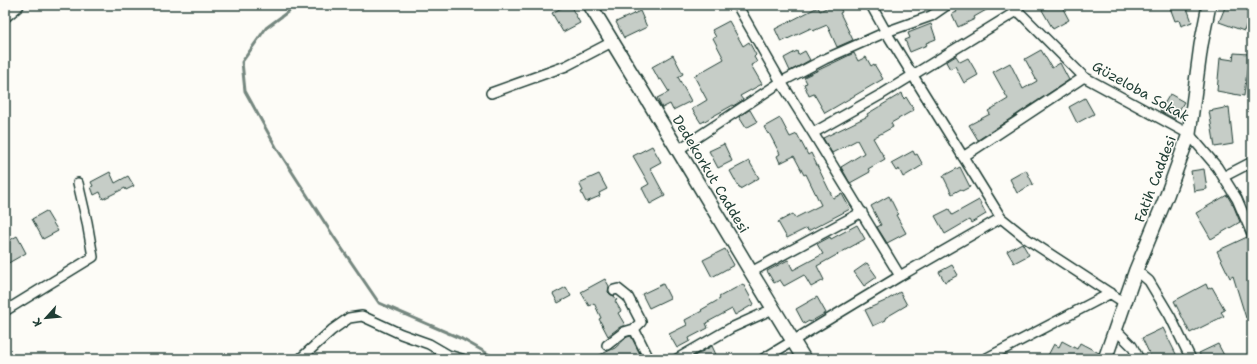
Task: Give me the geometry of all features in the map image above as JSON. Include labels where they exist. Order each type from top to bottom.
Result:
[{"type":"street","points":[[5,15],[17,5]]},
{"type":"street","name":"Dedekorkut Caddesi","points":[[590,5],[750,272],[804,359]]},
{"type":"street","points":[[737,5],[781,82],[900,276]]},
{"type":"street","points":[[871,5],[886,32],[1001,218],[1027,239],[1125,303]]},
{"type":"street","points":[[678,150],[781,82],[825,59],[886,32],[931,16],[947,5]]},
{"type":"street","name":"Fatih Caddesi","points":[[1105,359],[1136,270],[1167,195],[1189,134],[1201,45],[1209,5]]},
{"type":"street","points":[[813,133],[913,76],[1015,8]]},
{"type":"street","name":"Güzeloba Sokak","points":[[1015,8],[1084,77],[1189,134]]},
{"type":"street","points":[[491,93],[566,66],[612,42]]},
{"type":"street","points":[[963,157],[1084,77]]},
{"type":"street","points":[[1189,134],[1217,167],[1237,199],[1252,234]]},
{"type":"street","points":[[1223,177],[1252,162]]},
{"type":"street","points":[[5,311],[93,257],[78,183]]},
{"type":"street","points":[[750,272],[862,212]]},
{"type":"street","points":[[763,359],[900,276],[1001,218]]},
{"type":"street","points":[[1136,270],[1149,281],[1170,316],[1191,359]]},
{"type":"street","points":[[607,345],[624,332],[634,329],[641,322],[628,297],[618,289],[614,290]]},
{"type":"street","points":[[985,359],[1111,293]]},
{"type":"street","points":[[677,359],[731,328],[773,309]]},
{"type":"street","points":[[300,359],[332,330],[349,318],[362,316],[401,334],[429,344],[448,355],[462,359]]},
{"type":"street","points":[[634,329],[649,359]]},
{"type":"street","points":[[1116,330],[1132,346],[1139,359]]},
{"type":"building","points":[[567,5],[570,5],[580,23],[563,32],[552,13]]},
{"type":"building","points":[[832,5],[839,5],[842,12],[840,13],[853,40],[837,47],[827,25],[813,31],[811,28],[781,42],[775,29],[818,7],[820,11]]},
{"type":"building","points":[[953,5],[995,5],[974,17],[975,19],[958,27],[952,14],[957,12]]},
{"type":"building","points":[[1052,5],[1061,5],[1069,20],[1053,29],[1042,10]]},
{"type":"building","points":[[1169,5],[1186,5],[1192,22],[1181,26],[1179,20],[1175,21]]},
{"type":"building","points":[[1226,5],[1251,5],[1248,11],[1252,12],[1252,24],[1247,23],[1244,31],[1219,22]]},
{"type":"building","points":[[640,11],[647,27],[624,38],[616,22]]},
{"type":"building","points":[[729,21],[743,46],[749,42],[756,55],[754,57],[757,62],[751,65],[762,84],[740,96],[743,100],[701,123],[692,109],[707,100],[694,76],[724,59],[713,38],[716,37],[712,30]]},
{"type":"building","points":[[931,24],[936,39],[926,43],[927,45],[910,52],[905,40],[910,38],[908,33]]},
{"type":"building","points":[[1041,50],[1052,68],[1060,63],[1069,80],[978,140],[969,125],[990,114],[988,111],[1008,99],[993,72],[1010,63],[1023,89],[1037,81],[1025,59]]},
{"type":"building","points":[[797,51],[798,55],[805,51],[810,60],[790,71],[784,58]]},
{"type":"building","points":[[854,53],[858,61],[866,57],[871,66],[874,64],[883,79],[825,113],[814,94],[809,96],[804,84],[807,83],[804,77]]},
{"type":"building","points":[[1234,53],[1249,54],[1244,96],[1217,91],[1220,58],[1233,60]]},
{"type":"building","points":[[673,55],[683,74],[678,77],[691,101],[673,110],[670,104],[662,108],[657,98],[669,92],[661,79],[659,80],[652,67]]},
{"type":"building","points":[[956,56],[960,62],[968,58],[978,75],[964,83],[955,66],[950,69],[946,62]]},
{"type":"building","points":[[902,93],[904,99],[906,97],[914,110],[891,123],[893,127],[873,138],[885,159],[868,169],[870,172],[850,183],[841,167],[864,153],[857,140],[832,153],[823,138],[868,116],[867,114]]},
{"type":"building","points":[[1170,94],[1184,102],[1174,119],[1160,111]]},
{"type":"building","points":[[1085,98],[1094,114],[1077,123],[1069,107]]},
{"type":"building","points":[[1229,107],[1233,144],[1215,147],[1209,111]]},
{"type":"building","points":[[749,110],[757,122],[746,128],[739,117]]},
{"type":"building","points":[[780,118],[790,137],[797,134],[808,155],[811,153],[833,198],[842,194],[850,209],[808,231],[807,228],[787,238],[778,222],[793,214],[795,218],[821,205],[806,174],[804,175],[794,156],[780,163],[777,156],[780,154],[769,133],[768,134],[764,127]]},
{"type":"building","points":[[724,144],[732,161],[718,168],[709,151]]},
{"type":"building","points":[[652,146],[661,162],[650,168],[665,196],[650,204],[642,188],[649,184],[633,156]]},
{"type":"building","points":[[913,151],[915,155],[917,154],[923,165],[903,177],[899,169],[896,171],[891,163]]},
{"type":"building","points":[[749,161],[759,178],[740,189],[730,171]]},
{"type":"building","points":[[960,167],[970,187],[962,191],[961,189],[952,194],[943,176]]},
{"type":"building","points":[[1204,169],[1207,189],[1194,191],[1191,171]]},
{"type":"building","points":[[1026,170],[1033,184],[1017,193],[1010,179]]},
{"type":"building","points":[[110,172],[115,183],[128,176],[134,186],[126,190],[125,188],[103,199],[100,192],[94,195],[91,182]]},
{"type":"building","points":[[599,174],[607,189],[599,193],[600,196],[586,202],[581,192],[583,191],[579,183]]},
{"type":"building","points":[[1227,195],[1240,222],[1211,239],[1196,213]]},
{"type":"building","points":[[889,196],[898,214],[896,215],[906,233],[887,243],[877,227],[881,225],[871,206]]},
{"type":"building","points":[[979,200],[986,214],[971,223],[969,220],[945,234],[935,216],[949,209],[952,215]]},
{"type":"building","points":[[46,211],[58,231],[43,239],[32,219]]},
{"type":"building","points":[[857,225],[865,239],[817,266],[824,280],[811,287],[804,275],[784,286],[780,280],[774,283],[767,271],[788,260],[793,270],[823,254],[817,244],[830,237],[831,239]]},
{"type":"building","points":[[17,236],[26,253],[5,265],[5,243]]},
{"type":"building","points":[[1247,237],[1252,242],[1252,317],[1246,318],[1233,276],[1230,278],[1217,251]]},
{"type":"building","points":[[1022,243],[1029,255],[1014,263],[1007,251]]},
{"type":"building","points":[[725,249],[734,265],[712,277],[703,260]]},
{"type":"building","points":[[867,263],[877,277],[864,286],[854,272]]},
{"type":"building","points":[[952,265],[958,275],[945,282],[939,272]]},
{"type":"building","points":[[605,279],[609,286],[608,292],[617,300],[615,301],[621,311],[618,313],[625,325],[608,336],[599,319],[601,318],[594,303],[589,306],[581,292]]},
{"type":"building","points":[[663,284],[670,298],[649,308],[642,294]]},
{"type":"building","points":[[743,284],[754,304],[735,315],[732,309],[706,323],[708,328],[689,338],[690,341],[677,348],[669,334],[687,325],[685,320],[720,299],[719,297]]},
{"type":"building","points":[[1206,284],[1208,289],[1212,287],[1225,310],[1221,312],[1224,316],[1190,333],[1174,301]]},
{"type":"building","points":[[566,287],[571,296],[558,303],[553,294]]},
{"type":"building","points":[[900,292],[907,305],[885,318],[886,320],[873,326],[865,310]]},
{"type":"building","points":[[817,297],[826,313],[804,324],[796,309]]},
{"type":"building","points":[[1163,328],[1177,356],[1170,359],[1152,359],[1142,338]]},
{"type":"building","points":[[631,336],[640,354],[635,357],[636,359],[591,359],[615,348],[627,337]]},
{"type":"building","points":[[1062,341],[1077,349],[1080,343],[1099,353],[1096,359],[1046,359],[1054,344],[1059,347]]},
{"type":"building","points":[[1218,344],[1226,359],[1202,359],[1199,353]]},
{"type":"building","points":[[712,346],[718,359],[689,359]]},
{"type":"waterway","points":[[297,5],[266,28],[242,62],[245,91],[276,147],[379,303],[462,339],[497,359]]}]
